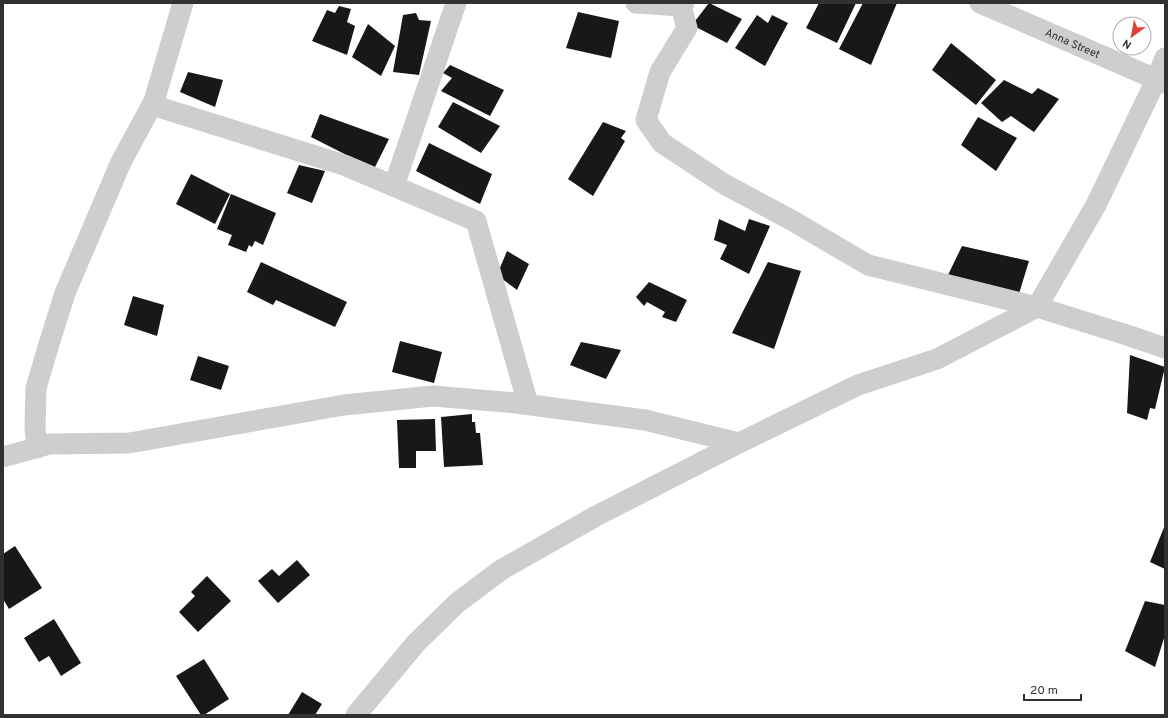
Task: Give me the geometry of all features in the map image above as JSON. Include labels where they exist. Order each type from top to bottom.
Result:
[{"type":"street","points":[[37,448],[35,428],[36,388],[65,293],[122,162],[154,101],[183,3]]},
{"type":"street","points":[[394,186],[456,3]]},
{"type":"street","points":[[636,3],[682,5],[687,28],[660,72],[646,120],[662,143],[724,184],[793,221],[868,266],[1037,307],[1165,348]]},
{"type":"street","name":"Anna Street","points":[[980,3],[1161,82]]},
{"type":"street","points":[[356,715],[416,643],[457,603],[501,570],[596,516],[739,443],[858,385],[937,359],[1037,307],[1096,205],[1161,82],[1165,58]]},
{"type":"street","points":[[152,105],[344,165],[476,221],[528,404]]},
{"type":"street","points":[[3,457],[50,444],[129,443],[344,405],[433,396],[528,404],[645,420],[739,443]]},
{"type":"building","points":[[709,3],[742,19],[727,43],[692,25]]},
{"type":"building","points":[[819,3],[856,3],[837,43],[806,28]]},
{"type":"building","points":[[863,3],[897,3],[871,65],[839,49]]},
{"type":"building","points":[[339,6],[351,9],[347,22],[355,26],[347,55],[312,41],[327,10],[335,13]]},
{"type":"building","points":[[578,12],[619,21],[611,58],[566,48]]},
{"type":"building","points":[[416,13],[419,20],[431,21],[419,75],[393,72],[403,15]]},
{"type":"building","points":[[757,15],[768,23],[772,15],[788,23],[765,66],[735,48]]},
{"type":"building","points":[[368,24],[395,46],[381,76],[352,57]]},
{"type":"building","points":[[951,43],[996,80],[976,105],[932,70]]},
{"type":"building","points":[[450,65],[504,90],[490,116],[441,91],[452,78],[443,73]]},
{"type":"building","points":[[188,72],[223,80],[215,107],[180,92]]},
{"type":"building","points":[[1004,80],[1032,94],[1038,88],[1059,99],[1034,132],[1011,116],[1002,122],[981,103]]},
{"type":"building","points":[[453,102],[500,126],[481,153],[438,127]]},
{"type":"building","points":[[320,114],[389,139],[374,169],[311,137]]},
{"type":"building","points":[[978,117],[1017,138],[996,171],[961,145]]},
{"type":"building","points":[[603,122],[626,131],[621,138],[625,141],[593,196],[568,179]]},
{"type":"building","points":[[429,143],[492,174],[480,204],[416,171]]},
{"type":"building","points":[[299,165],[325,171],[312,203],[287,193]]},
{"type":"building","points":[[191,174],[230,194],[215,224],[176,204]]},
{"type":"building","points":[[231,194],[276,213],[263,245],[255,241],[252,247],[249,245],[246,252],[228,245],[232,235],[217,229]]},
{"type":"building","points":[[719,219],[745,231],[749,219],[770,226],[749,274],[720,259],[727,245],[714,240]]},
{"type":"building","points":[[962,246],[1029,261],[1018,297],[947,277]]},
{"type":"building","points":[[507,251],[529,264],[517,290],[497,275]]},
{"type":"building","points":[[261,262],[347,302],[335,327],[276,300],[273,305],[247,292]]},
{"type":"building","points":[[768,262],[801,271],[774,349],[732,333]]},
{"type":"building","points":[[649,282],[687,300],[676,322],[662,317],[665,312],[647,302],[644,306],[636,297]]},
{"type":"building","points":[[133,296],[164,305],[157,336],[124,325]]},
{"type":"building","points":[[400,341],[442,352],[434,383],[392,372]]},
{"type":"building","points":[[581,342],[621,350],[606,379],[570,365]]},
{"type":"building","points":[[1130,355],[1165,367],[1155,409],[1150,408],[1147,420],[1127,413]]},
{"type":"building","points":[[198,356],[229,366],[221,390],[190,380]]},
{"type":"building","points":[[472,414],[472,422],[475,422],[476,433],[480,433],[483,465],[444,467],[441,417]]},
{"type":"building","points":[[435,419],[436,451],[416,451],[416,468],[399,468],[397,420]]},
{"type":"building","points":[[1165,525],[1165,569],[1150,562]]},
{"type":"building","points":[[15,546],[42,588],[9,609],[3,599],[3,554]]},
{"type":"building","points":[[297,560],[310,575],[278,603],[258,581],[272,569],[279,576]]},
{"type":"building","points":[[207,576],[231,601],[198,632],[179,612],[195,596],[191,592]]},
{"type":"building","points":[[1145,601],[1165,605],[1165,635],[1155,667],[1125,651]]},
{"type":"building","points":[[54,619],[81,663],[61,676],[49,656],[39,662],[24,638]]},
{"type":"building","points":[[204,659],[229,699],[204,715],[201,715],[176,676]]},
{"type":"building","points":[[302,692],[322,704],[315,715],[288,715]]}]
